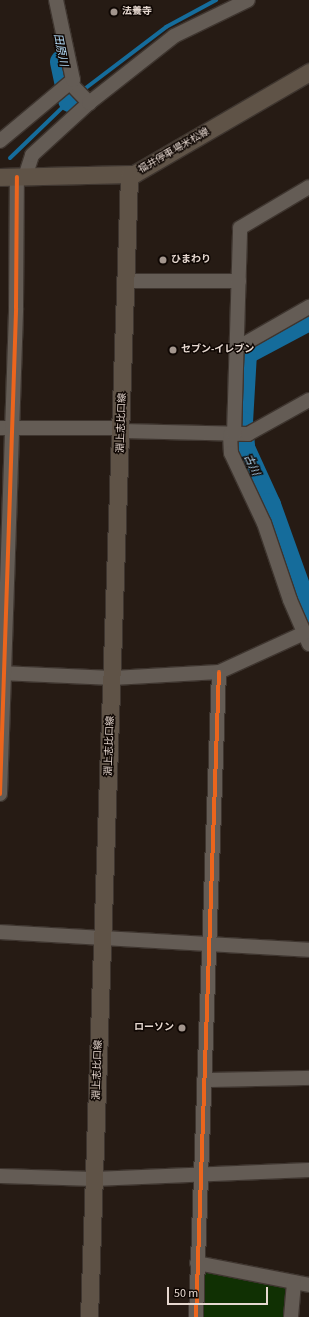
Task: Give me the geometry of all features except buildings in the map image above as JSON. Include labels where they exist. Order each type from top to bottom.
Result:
[{"type":"main road","name":"福井停車場米松線","points":[[14,177],[129,176],[309,72]]},
{"type":"main road","name":"淵上志比口線","points":[[89,1317],[122,430],[129,176]]},
{"type":"street","points":[[0,141],[72,84],[73,80],[56,0]]},
{"type":"street","points":[[0,794],[6,428],[14,177],[32,155],[87,101],[174,36],[248,0]]},
{"type":"street","points":[[72,84],[87,101]]},
{"type":"street","points":[[2,673],[113,678],[219,672],[306,639],[290,600],[264,523],[231,453],[237,348],[240,228],[309,187]]},
{"type":"street","points":[[127,281],[239,281]]},
{"type":"street","points":[[237,348],[309,307]]},
{"type":"street","points":[[6,428],[122,430],[232,435],[248,434],[309,400]]},
{"type":"street","points":[[196,1317],[219,672]]},
{"type":"street","points":[[0,932],[309,950]]},
{"type":"street","points":[[204,1080],[309,1078]]},
{"type":"street","points":[[0,1176],[94,1179],[309,1170]]},
{"type":"street","points":[[197,1263],[309,1284]]},
{"type":"street","points":[[291,1317],[294,1282]]},
{"type":"green space","points":[[197,1263],[294,1282],[291,1317],[196,1317]]},
{"type":"waterway","points":[[10,158],[70,100],[166,27],[216,0]]},
{"type":"waterway","name":"田原川","points":[[62,62],[70,100]]},
{"type":"waterway","name":"古川","points":[[309,319],[245,353],[241,423],[243,448],[269,505],[309,617]]},
{"type":"cycle path","points":[[0,794],[16,308],[17,177]]},
{"type":"cycle path","points":[[196,1317],[219,672]]},
{"type":"place","name":"法養寺","points":[[114,12]]},
{"type":"place","name":"ひまわり","points":[[163,260]]},
{"type":"place","name":"セブン-イレブン","points":[[173,350]]},
{"type":"place","name":"ローソン","points":[[182,1028]]}]
